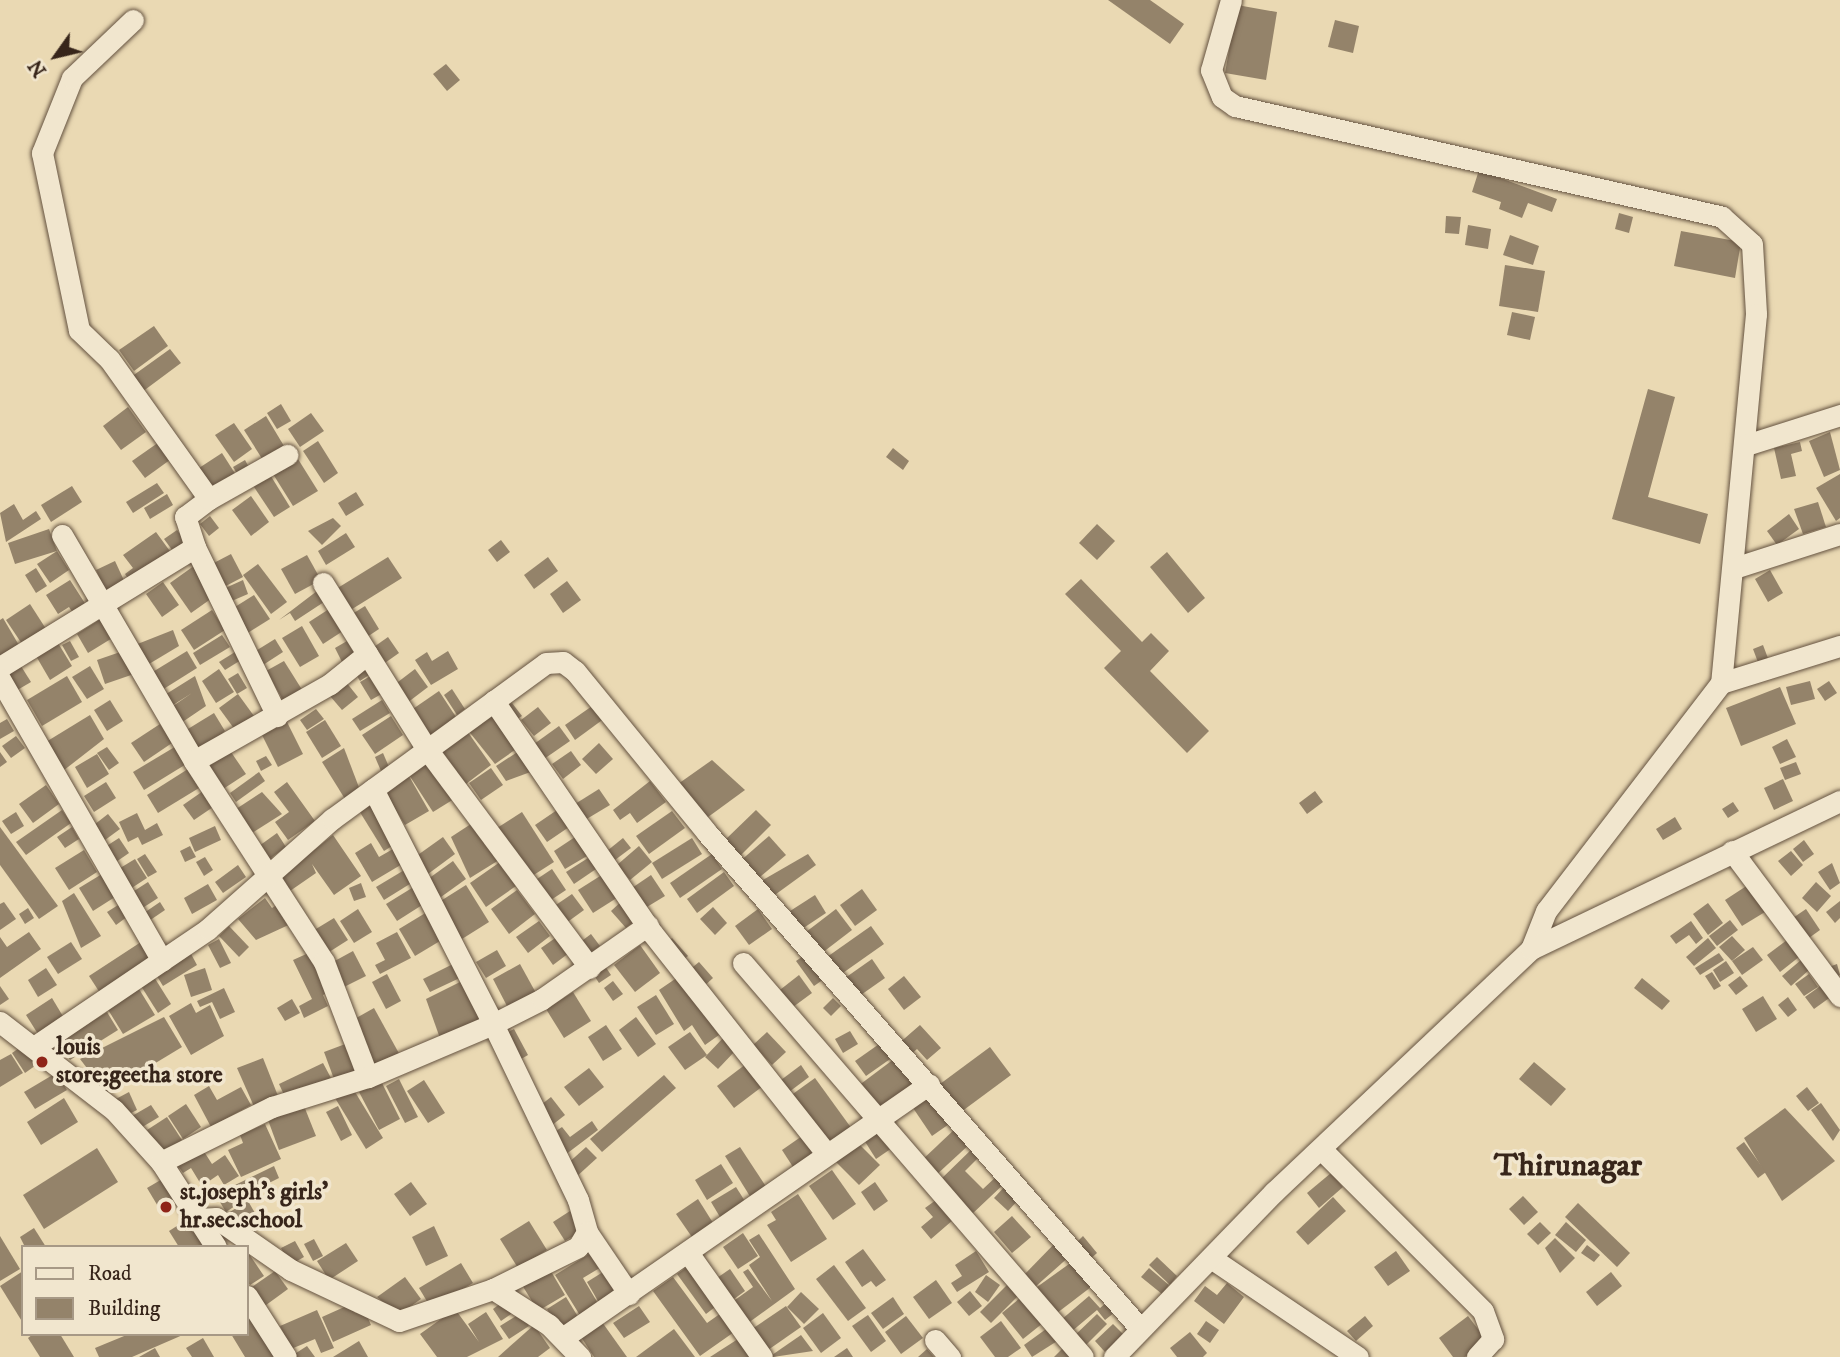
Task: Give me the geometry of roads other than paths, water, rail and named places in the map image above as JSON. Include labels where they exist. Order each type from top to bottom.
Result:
[{"type":"street","points":[[1231,0],[1210,70],[1222,97],[1235,106],[1738,225],[1758,262],[1746,445],[1721,683],[1546,911],[1531,949]]},
{"type":"street","points":[[133,20],[72,78],[42,153],[79,330],[109,359],[209,499]]},
{"type":"street","points":[[1746,445],[1840,415]]},
{"type":"street","points":[[277,716],[195,547],[185,517],[209,499],[287,455]]},
{"type":"street","points":[[1734,568],[1840,534]]},
{"type":"street","points":[[62,535],[194,761],[271,875],[324,962],[368,1077]]},
{"type":"street","points":[[0,667],[195,547]]},
{"type":"street","points":[[323,583],[426,748],[590,968]]},
{"type":"street","points":[[1721,683],[1840,646]]},
{"type":"street","points":[[194,761],[277,716],[367,654]]},
{"type":"street","points":[[34,1046],[162,961],[426,748],[546,663],[563,662],[575,671],[707,833],[1139,1326]]},
{"type":"street","points":[[0,679],[162,961]]},
{"type":"street","points":[[494,701],[648,925],[826,1153]]},
{"type":"street","points":[[373,789],[579,1200],[587,1232],[629,1294]]},
{"type":"street","points":[[1114,1357],[1139,1326],[1531,949],[1840,800]]},
{"type":"street","points":[[1732,851],[1840,996]]},
{"type":"street","points":[[161,1162],[272,1107],[368,1077],[493,1024],[590,968],[648,925]]},
{"type":"street","points":[[743,963],[874,1121],[1083,1357]]},
{"type":"street","points":[[0,1022],[114,1110],[161,1162],[215,1245]]},
{"type":"street","points":[[564,1337],[689,1254],[826,1153],[929,1084]]},
{"type":"street","points":[[1321,1149],[1483,1311],[1493,1339],[1477,1357]]},
{"type":"street","points":[[199,1219],[215,1218],[291,1270],[400,1321],[493,1289],[578,1247],[587,1232]]},
{"type":"street","points":[[689,1254],[762,1357]]},
{"type":"street","points":[[1211,1258],[1358,1357]]},
{"type":"street","points":[[493,1289],[564,1337],[580,1357]]},
{"type":"street","points":[[248,1298],[286,1357]]},
{"type":"street","points":[[936,1340],[950,1357]]},
{"type":"place","name":"louis store;geetha store","points":[[42,1062]]},
{"type":"place","name":"st.joseph's girls' hr.sec.school","points":[[166,1207]]},
{"type":"district","name":"Thirunagar","points":[[1568,1166]]}]
